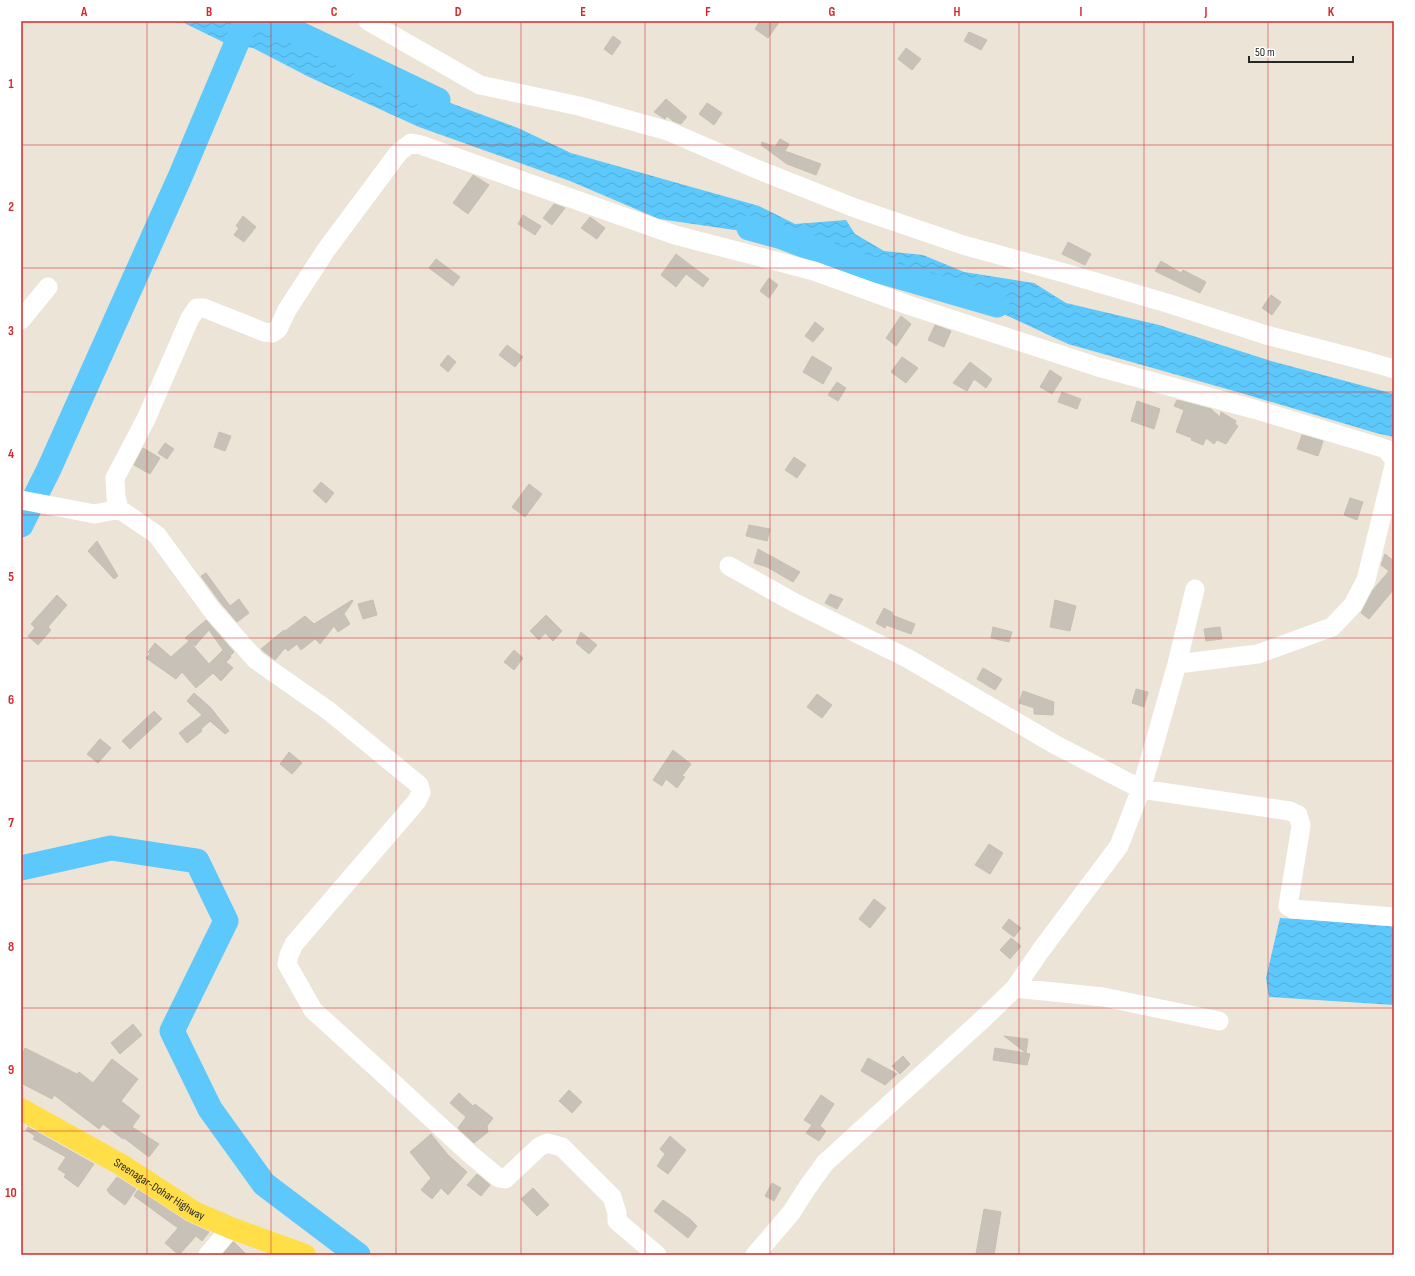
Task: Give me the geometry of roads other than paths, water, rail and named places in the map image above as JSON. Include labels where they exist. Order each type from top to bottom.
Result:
[{"type":"main road","name":"Sreenagar-Dohar Highway","points":[[21,1109],[120,1164],[188,1209],[231,1228],[305,1255]]},
{"type":"street","points":[[368,21],[480,85],[579,106],[668,131],[754,168],[854,208],[963,245],[1162,302],[1266,336],[1394,369]]},
{"type":"street","points":[[657,1255],[617,1221],[617,1213],[612,1197],[562,1147],[547,1144],[539,1147],[505,1179],[499,1178],[470,1154],[313,1010],[287,964],[288,955],[294,944],[417,801],[421,792],[419,785],[329,710],[256,660],[210,610],[158,535],[119,509],[116,497],[115,478],[146,419],[190,318],[197,308],[204,308],[264,332],[272,333],[278,329],[288,310],[326,250],[399,152],[410,143],[421,145],[674,235],[814,271],[908,305],[1098,367],[1258,410],[1386,449],[1394,460]]},
{"type":"street","points":[[21,320],[48,287]]},
{"type":"street","points":[[1177,664],[1258,654],[1332,627],[1353,605],[1366,580],[1394,466]]},
{"type":"street","points":[[21,500],[95,514],[119,509]]},
{"type":"street","points":[[729,566],[795,603],[907,658],[1054,744],[1141,789],[1290,811],[1298,814],[1301,826],[1288,906],[1293,909],[1394,917]]},
{"type":"street","points":[[755,1255],[791,1213],[806,1188],[825,1164],[984,1018],[1014,988],[1120,846],[1141,789],[1177,664],[1195,589]]},
{"type":"street","points":[[1014,988],[1103,997],[1220,1022]]},
{"type":"street","points":[[208,1255],[231,1228]]},
{"type":"water","points":[[180,21],[270,21],[306,42],[351,59],[407,87],[518,128],[571,153],[759,206],[795,224],[846,220],[855,234],[884,251],[923,255],[964,272],[1034,283],[1066,303],[1159,325],[1271,361],[1394,394],[1394,437],[1068,344],[963,295],[848,262],[782,237],[659,219],[570,181],[419,127],[309,77],[253,48],[225,43]]},
{"type":"water","points":[[1280,918],[1394,925],[1394,1005],[1269,997],[1266,978]]},
{"type":"waterway","points":[[21,525],[49,469],[180,177],[246,21]]},
{"type":"waterway","points":[[269,21],[300,34],[438,100]]},
{"type":"waterway","points":[[749,228],[782,237],[848,262],[997,305]]},
{"type":"waterway","points":[[21,868],[111,848],[197,861],[226,921],[172,1031],[210,1109],[264,1184],[358,1255]]}]
